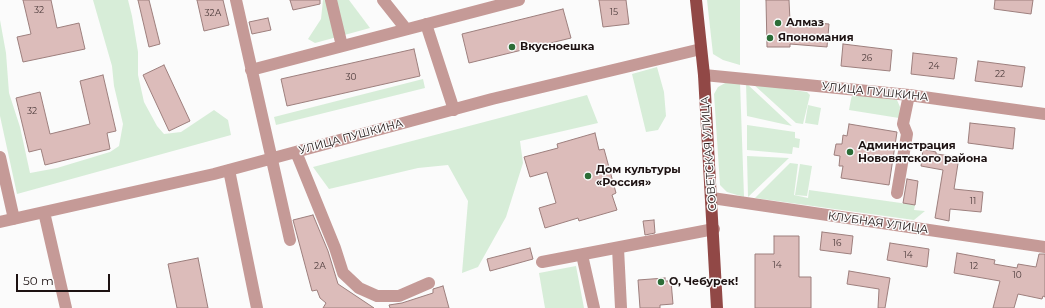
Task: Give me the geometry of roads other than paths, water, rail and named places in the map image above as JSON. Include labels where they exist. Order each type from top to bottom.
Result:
[{"type":"main road","name":"СОВЕТСКАЯ УЛИЦА","points":[[696,0],[704,75],[714,229],[717,308]]},
{"type":"street","points":[[236,0],[270,159],[290,240]]},
{"type":"street","points":[[331,0],[342,46]]},
{"type":"street","points":[[383,0],[406,29]]},
{"type":"street","points":[[251,70],[519,0]]},
{"type":"street","points":[[426,24],[454,110]]},
{"type":"street","name":"УЛИЦА ПУШКИНА","points":[[0,222],[229,170],[454,110],[492,98],[701,49]]},
{"type":"street","name":"УЛИЦА ПУШКИНА","points":[[704,75],[909,94],[1045,114]]},
{"type":"street","points":[[897,193],[907,134],[903,124],[909,94]]},
{"type":"street","points":[[296,152],[343,273],[359,288],[377,296],[399,296],[429,284]]},
{"type":"street","points":[[0,157],[14,219]]},
{"type":"street","points":[[229,170],[257,308]]},
{"type":"street","name":"КЛУБНАЯ УЛИЦА","points":[[712,198],[1045,247]]},
{"type":"street","points":[[44,212],[66,308]]},
{"type":"street","points":[[542,262],[714,229]]},
{"type":"street","points":[[618,248],[621,308]]},
{"type":"street","points":[[582,255],[594,308]]},
{"type":"place","name":"Алмаз","points":[[778,23]]},
{"type":"place","name":"Япономания","points":[[770,38]]},
{"type":"place","name":"Вкусноешка","points":[[512,47]]},
{"type":"place","name":"Администрация Нововятского района","points":[[850,152]]},
{"type":"place","name":"Дом культуры «Россия»","points":[[588,176]]},
{"type":"place","name":"О, Чебурек!","points":[[661,282]]}]
